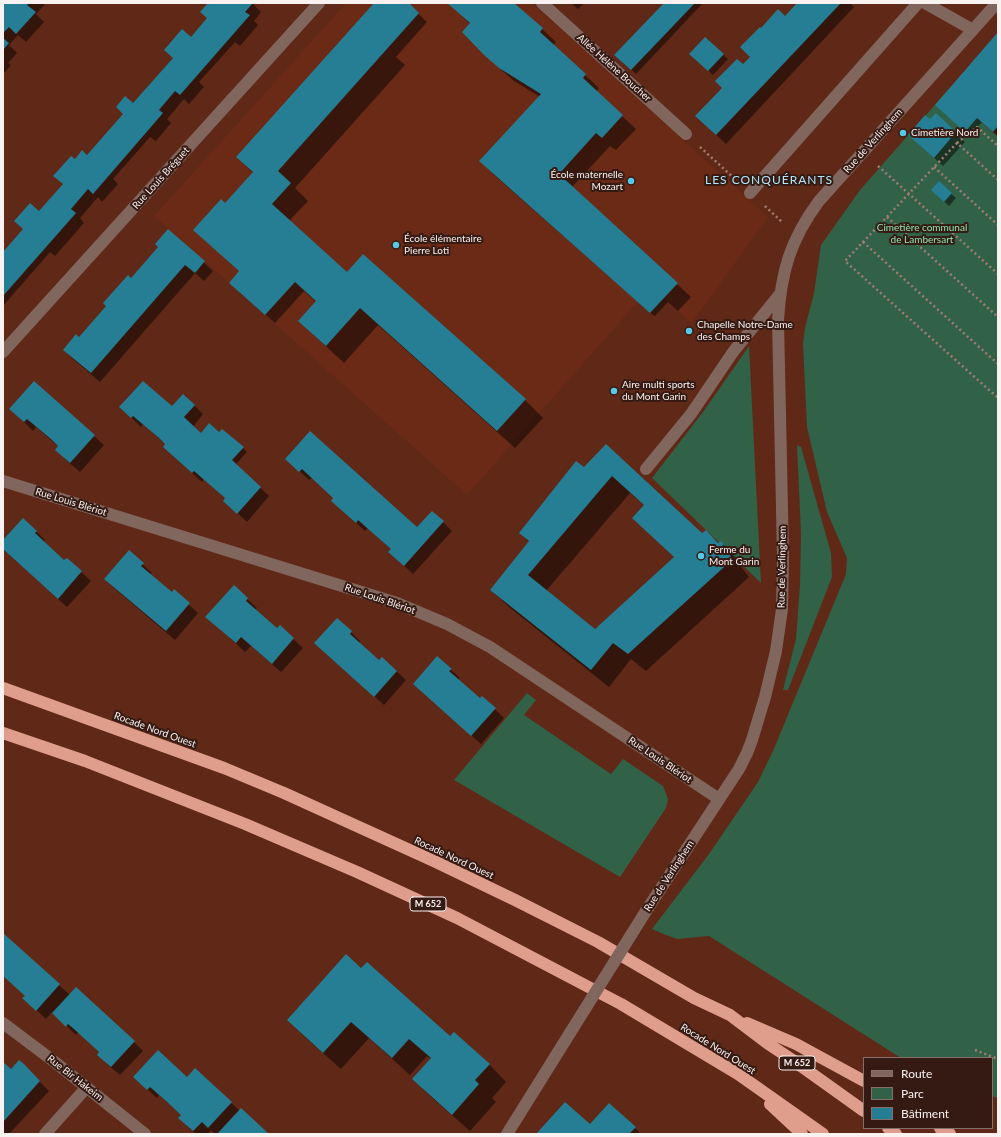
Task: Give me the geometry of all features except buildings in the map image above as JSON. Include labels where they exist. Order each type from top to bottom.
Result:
[{"type":"highway","name":"Rocade Nord Ouest","points":[[3,688],[224,768],[342,819],[515,900],[598,942],[694,998],[730,1015],[767,1043],[863,1109]]},
{"type":"highway","name":"Rocade Nord Ouest","points":[[3,733],[85,761],[245,824],[357,872],[457,918],[621,1004],[738,1074],[823,1134]]},
{"type":"highway","points":[[730,1015],[796,1044],[863,1080]]},
{"type":"highway","points":[[738,1074],[802,1134]]},
{"type":"street","name":"Rue Louis Bréguet","points":[[3,352],[318,3]]},
{"type":"street","name":"Allée Hélène Boucher","points":[[542,3],[686,134]]},
{"type":"street","points":[[750,193],[918,3]]},
{"type":"street","points":[[925,3],[973,30]]},
{"type":"street","name":"Rue de Verlinghem","points":[[506,1134],[646,911],[719,799],[744,758],[754,734],[772,671],[782,603],[783,570],[778,339],[780,294],[786,266],[797,235],[819,201],[996,3]]},
{"type":"street","points":[[646,469],[691,414],[732,352],[780,294]]},
{"type":"street","name":"Rue Louis Blériot","points":[[3,481],[397,603],[447,624],[490,647],[719,799]]},
{"type":"street","name":"Rue Bir Hakeim","points":[[3,1023],[145,1134]]},
{"type":"street","points":[[45,1134],[87,1088]]},
{"type":"path","points":[[997,396],[845,260],[957,143],[977,127],[998,146]]},
{"type":"path","points":[[957,143],[998,180]]},
{"type":"path","points":[[863,152],[998,274]]},
{"type":"path","points":[[934,167],[998,225]]},
{"type":"path","points":[[887,217],[998,317]]},
{"type":"path","points":[[863,242],[998,364]]},
{"type":"path","points":[[975,1050],[993,1057]]},
{"type":"shaded area","name":"École élémentaire Pierre Loti","points":[[346,3],[532,3],[768,217],[691,323],[653,288],[639,303],[634,306],[467,495],[154,216]]},
{"type":"green space","name":"Cimetière communal de Lambersart","points":[[947,91],[998,137],[998,1098],[993,1096],[993,1057],[899,1057],[709,936],[677,939],[652,929],[709,854],[758,782],[773,751],[846,574],[847,558],[827,512],[807,427],[803,344],[805,328],[814,293],[821,245],[860,190]]},
{"type":"green space","points":[[749,346],[761,583],[652,478],[703,412]]},
{"type":"green space","points":[[797,445],[801,447],[831,553],[832,577],[788,690],[783,690],[796,639],[800,585],[801,534]]},
{"type":"green space","points":[[527,693],[536,700],[524,715],[611,774],[623,759],[663,786],[668,799],[666,808],[620,877],[454,780]]},
{"type":"place","name":"Cimetière Nord","points":[[903,133]]},
{"type":"place","name":"École maternelle Mozart","points":[[631,181]]},
{"type":"place","name":"École élémentaire Pierre Loti","points":[[396,245]]},
{"type":"place","name":"Chapelle Notre-Dame des Champs","points":[[689,331]]},
{"type":"place","name":"Aire multi sports du Mont Garin","points":[[614,391]]},
{"type":"place","name":"Ferme du Mont Garin","points":[[701,556]]},
{"type":"district","name":"LES CONQUÉRANTS","points":[[769,180]]}]
